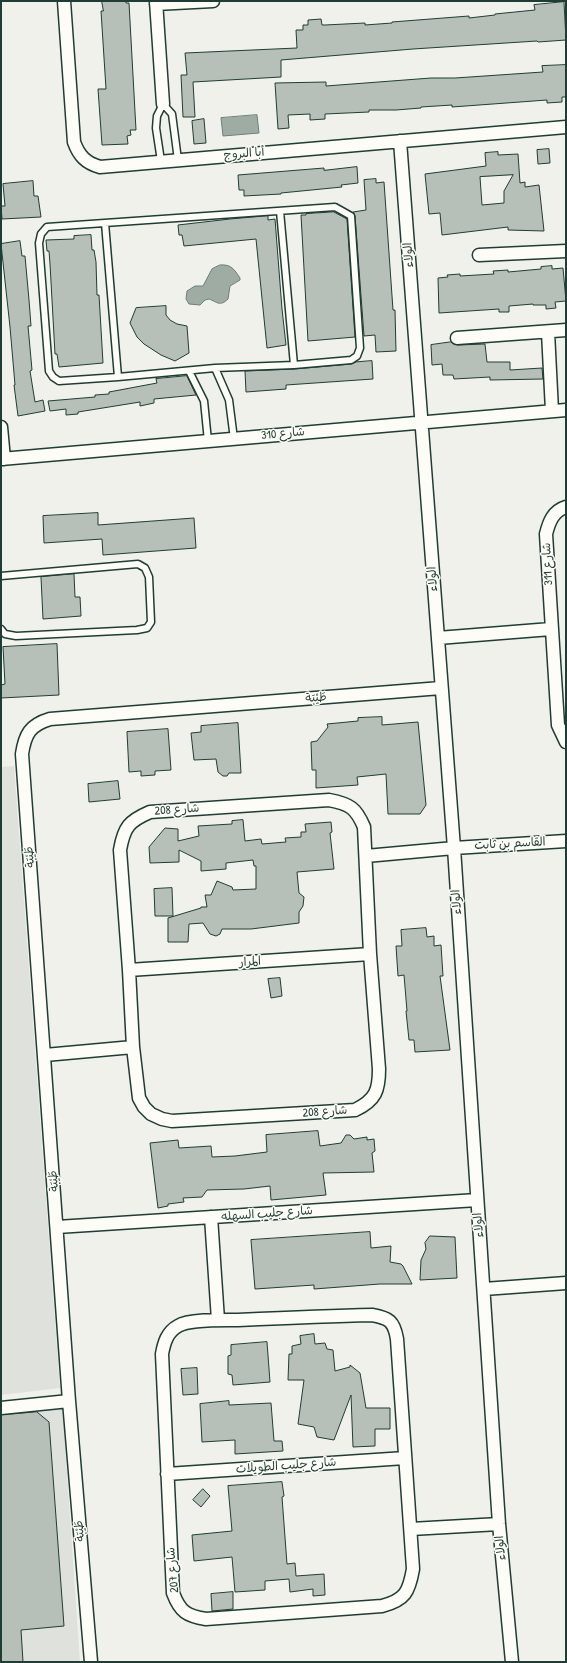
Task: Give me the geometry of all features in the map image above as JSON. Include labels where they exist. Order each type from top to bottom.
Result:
[{"type":"street","name":"أبا البروج","points":[[64,1],[74,142],[83,159],[90,164],[100,167],[566,126]]},
{"type":"street","points":[[163,104],[156,3],[213,1]]},
{"type":"street","name":"الولاء","points":[[400,141],[454,848],[499,1524],[512,1662]]},
{"type":"street","points":[[479,255],[566,251]]},
{"type":"street","points":[[457,338],[566,330]]},
{"type":"street","points":[[548,332],[552,411]]},
{"type":"street","name":"شارع 310","points":[[2,459],[566,410]]},
{"type":"street","points":[[1,427],[2,459]]},
{"type":"street","name":"شارع 311","points":[[566,507],[554,514],[548,522],[546,534],[558,725],[566,742]]},
{"type":"street","points":[[438,638],[551,629]]},
{"type":"street","name":"طَيْبَة","points":[[91,1662],[69,1401],[22,754],[24,742],[30,730],[38,723],[50,719],[441,688]]},
{"type":"street","name":"شارع 208","points":[[330,800],[352,807],[358,815],[364,827],[366,856],[370,954],[379,1069],[379,1084],[374,1097],[366,1105],[355,1110],[172,1121],[162,1119],[151,1114],[144,1107],[139,1098],[133,1047],[120,850],[122,838],[128,825],[136,817],[150,812],[330,800]]},
{"type":"street","name":"القاسم بن ثابت","points":[[454,848],[566,841]]},
{"type":"street","points":[[366,856],[454,848]]},
{"type":"street","name":"المرار","points":[[129,970],[370,954]]},
{"type":"street","points":[[45,1055],[133,1047]]},
{"type":"street","name":"شارع جليب السهله","points":[[57,1227],[477,1200]]},
{"type":"street","points":[[211,1217],[218,1320]]},
{"type":"street","points":[[484,1289],[566,1283]]},
{"type":"street","name":"شارع 207","points":[[372,1315],[384,1318],[392,1323],[396,1329],[405,1458],[413,1569],[410,1584],[404,1596],[394,1603],[382,1606],[206,1619],[194,1617],[181,1608],[178,1604],[173,1594],[166,1474],[162,1354],[164,1343],[170,1333],[178,1326],[188,1323],[218,1320],[372,1315]]},
{"type":"street","points":[[1,1408],[69,1401]]},
{"type":"street","name":"شارع جليب الطويلات","points":[[166,1474],[405,1458]]},
{"type":"street","points":[[411,1529],[499,1524]]},
{"type":"lane","points":[[161,161],[157,116],[163,104],[172,114],[178,160]]},
{"type":"lane","points":[[335,207],[351,216],[360,348],[357,356],[351,360],[294,365],[215,368],[59,381],[53,377],[49,371],[39,243],[41,234],[47,227],[280,211],[335,207]]},
{"type":"lane","points":[[280,211],[294,365]]},
{"type":"lane","points":[[105,223],[118,377]]},
{"type":"lane","points":[[215,368],[229,400],[234,439]]},
{"type":"lane","points":[[189,371],[204,401],[208,441]]},
{"type":"lane","points":[[1,576],[138,564],[145,568],[149,577],[151,622],[147,628],[122,631],[16,636],[5,634],[1,630]]},
{"type":"shaded area","points":[[257,115],[259,133],[223,136],[221,118]]},
{"type":"shaded area","points":[[220,265],[230,266],[240,278],[240,280],[230,286],[228,299],[223,303],[209,299],[205,300],[200,305],[189,304],[186,299],[187,291],[195,286],[203,286],[212,269]]},
{"type":"shaded area","points":[[14,766],[60,1388],[1,1395],[1,767]]},
{"type":"shaded area","points":[[62,1400],[80,1662],[1,1662],[1,1409]]},
{"type":"building","points":[[102,1],[126,1],[126,3],[129,3],[136,130],[130,130],[131,135],[127,136],[128,144],[102,145],[98,89],[106,89],[101,11],[103,11]]},
{"type":"building","points":[[564,2],[566,40],[413,49],[281,60],[281,77],[193,82],[195,117],[183,117],[181,75],[187,75],[185,53],[297,48],[296,30],[303,30],[303,25],[308,25],[308,20],[321,19],[322,25],[365,23],[365,25],[469,16],[469,18],[535,10],[534,5]]},
{"type":"building","points":[[566,65],[566,97],[562,97],[562,102],[547,103],[547,100],[452,107],[452,105],[396,110],[369,110],[369,112],[325,114],[325,119],[310,120],[310,114],[288,115],[289,128],[278,129],[275,83],[326,82],[326,86],[431,78],[455,78],[543,72],[542,66]]},
{"type":"building","points":[[204,119],[206,143],[194,144],[192,121]]},
{"type":"building","points":[[549,149],[550,163],[538,164],[537,150]]},
{"type":"building","points":[[498,152],[498,155],[518,154],[520,183],[525,182],[525,187],[539,185],[544,231],[508,230],[508,227],[442,235],[440,213],[429,214],[425,174],[486,166],[485,153]],"holes":[[[513,175],[504,191],[504,203],[482,205],[480,177]]]},
{"type":"building","points":[[357,167],[358,183],[341,185],[342,187],[281,194],[244,196],[244,190],[239,190],[238,175],[324,168],[324,170]]},
{"type":"building","points":[[376,179],[376,183],[384,182],[393,310],[395,310],[396,351],[376,352],[375,335],[364,336],[355,216],[353,212],[366,210],[364,180]]},
{"type":"building","points":[[33,181],[34,196],[38,196],[41,217],[2,219],[1,206],[5,206],[3,184]]},
{"type":"building","points":[[334,212],[347,219],[355,337],[308,341],[301,215]]},
{"type":"building","points":[[268,216],[268,220],[275,219],[286,345],[267,348],[256,239],[184,246],[182,235],[179,235],[178,225]]},
{"type":"building","points":[[91,235],[92,250],[94,250],[96,262],[97,295],[99,295],[103,363],[59,367],[57,354],[55,354],[49,251],[47,251],[46,240],[74,239],[74,236]]},
{"type":"building","points":[[20,241],[22,256],[25,256],[31,326],[28,326],[32,370],[30,371],[35,402],[43,400],[45,411],[18,416],[1,244]]},
{"type":"building","points":[[552,266],[552,269],[563,268],[566,301],[555,302],[556,308],[546,309],[546,305],[533,304],[509,306],[509,312],[499,312],[499,309],[439,313],[438,278],[448,277],[447,275],[460,274],[460,276],[494,274],[493,271],[508,270],[508,272],[541,269],[541,267]]},
{"type":"building","points":[[166,306],[166,315],[170,320],[177,324],[187,326],[189,353],[175,361],[161,355],[144,344],[137,337],[130,323],[136,308]]},
{"type":"building","points":[[451,342],[458,345],[485,344],[487,362],[510,362],[510,370],[542,368],[543,379],[490,380],[490,377],[454,379],[453,375],[443,375],[442,364],[432,365],[431,345]]},
{"type":"building","points":[[372,361],[373,379],[286,385],[286,389],[246,392],[245,371],[294,369]]},
{"type":"building","points":[[187,376],[196,395],[154,399],[154,403],[140,406],[140,402],[78,412],[78,414],[66,415],[66,409],[50,411],[48,401],[95,397],[95,395],[109,394],[109,392],[157,383],[156,379]]},
{"type":"building","points":[[98,513],[98,525],[194,518],[196,548],[103,555],[102,539],[44,543],[43,516]]},
{"type":"building","points":[[74,574],[75,597],[80,597],[81,616],[43,619],[41,577]]},
{"type":"building","points":[[57,644],[59,695],[1,698],[1,685],[5,684],[3,647]]},
{"type":"building","points":[[382,717],[382,725],[418,722],[426,805],[420,814],[388,814],[386,774],[357,777],[358,785],[316,788],[316,770],[312,770],[311,742],[317,741],[328,727],[327,724],[358,721],[358,718]]},
{"type":"building","points":[[238,723],[241,773],[229,773],[227,776],[223,776],[218,772],[216,759],[194,760],[191,733],[201,732],[201,726]]},
{"type":"building","points":[[168,729],[171,770],[155,771],[155,775],[141,776],[141,771],[129,772],[127,732]]},
{"type":"building","points":[[118,781],[120,799],[89,802],[88,784]]},
{"type":"building","points":[[243,820],[245,841],[261,839],[262,844],[286,842],[285,838],[301,837],[301,832],[306,832],[305,824],[331,822],[332,832],[330,833],[334,869],[297,872],[299,893],[304,897],[303,906],[299,912],[299,923],[251,929],[222,929],[220,934],[216,936],[210,934],[203,923],[189,924],[188,942],[168,942],[168,918],[201,907],[207,907],[205,895],[211,895],[217,881],[232,887],[233,890],[256,889],[256,866],[254,866],[253,860],[226,863],[226,869],[201,871],[201,861],[179,850],[179,862],[150,863],[149,847],[165,828],[178,829],[178,841],[199,836],[198,826],[232,824],[232,821]]},
{"type":"building","points":[[172,888],[173,916],[155,916],[154,889]]},
{"type":"building","points":[[426,928],[427,937],[434,936],[434,946],[441,945],[443,976],[440,976],[450,1050],[415,1052],[414,1040],[409,1040],[404,975],[398,976],[396,946],[402,946],[401,930]]},
{"type":"building","points":[[280,978],[282,996],[271,998],[268,979]]},
{"type":"building","points":[[318,1131],[320,1146],[341,1143],[346,1135],[350,1135],[354,1139],[367,1137],[367,1140],[374,1139],[375,1151],[372,1153],[374,1172],[323,1173],[326,1195],[271,1200],[270,1186],[244,1189],[207,1190],[202,1197],[183,1198],[184,1202],[168,1204],[168,1206],[158,1208],[150,1143],[178,1140],[179,1148],[211,1146],[212,1157],[235,1156],[267,1152],[266,1135]]},
{"type":"building","points":[[370,1232],[371,1248],[391,1246],[390,1262],[401,1264],[403,1266],[412,1284],[380,1284],[314,1289],[314,1285],[255,1289],[251,1240]]},
{"type":"building","points":[[430,1236],[455,1237],[457,1278],[420,1280],[421,1260],[426,1249],[425,1243]]},
{"type":"building","points":[[314,1334],[315,1344],[325,1343],[327,1349],[333,1350],[335,1371],[350,1367],[350,1365],[360,1373],[366,1408],[390,1408],[390,1429],[375,1429],[375,1446],[353,1447],[351,1395],[334,1440],[317,1437],[314,1427],[298,1424],[304,1380],[288,1380],[289,1354],[292,1354],[292,1346],[301,1344],[300,1336]]},
{"type":"building","points":[[267,1342],[270,1382],[233,1385],[232,1375],[228,1374],[228,1356],[231,1355],[231,1345]]},
{"type":"building","points":[[197,1368],[198,1394],[183,1395],[181,1369]]},
{"type":"building","points":[[229,1401],[229,1405],[271,1403],[274,1441],[282,1441],[283,1451],[235,1454],[235,1440],[202,1442],[200,1404]]},
{"type":"building","points":[[37,1412],[49,1422],[64,1626],[21,1630],[23,1662],[1,1662],[1,1415]]},
{"type":"building","points":[[282,1482],[287,1564],[295,1563],[296,1576],[324,1574],[325,1595],[313,1596],[313,1589],[290,1592],[289,1579],[265,1581],[265,1590],[235,1592],[232,1557],[194,1561],[192,1535],[232,1531],[228,1486]]},
{"type":"building","points":[[203,1489],[210,1496],[201,1507],[193,1500]]},
{"type":"building","points":[[233,1592],[233,1609],[212,1611],[211,1594]]}]
